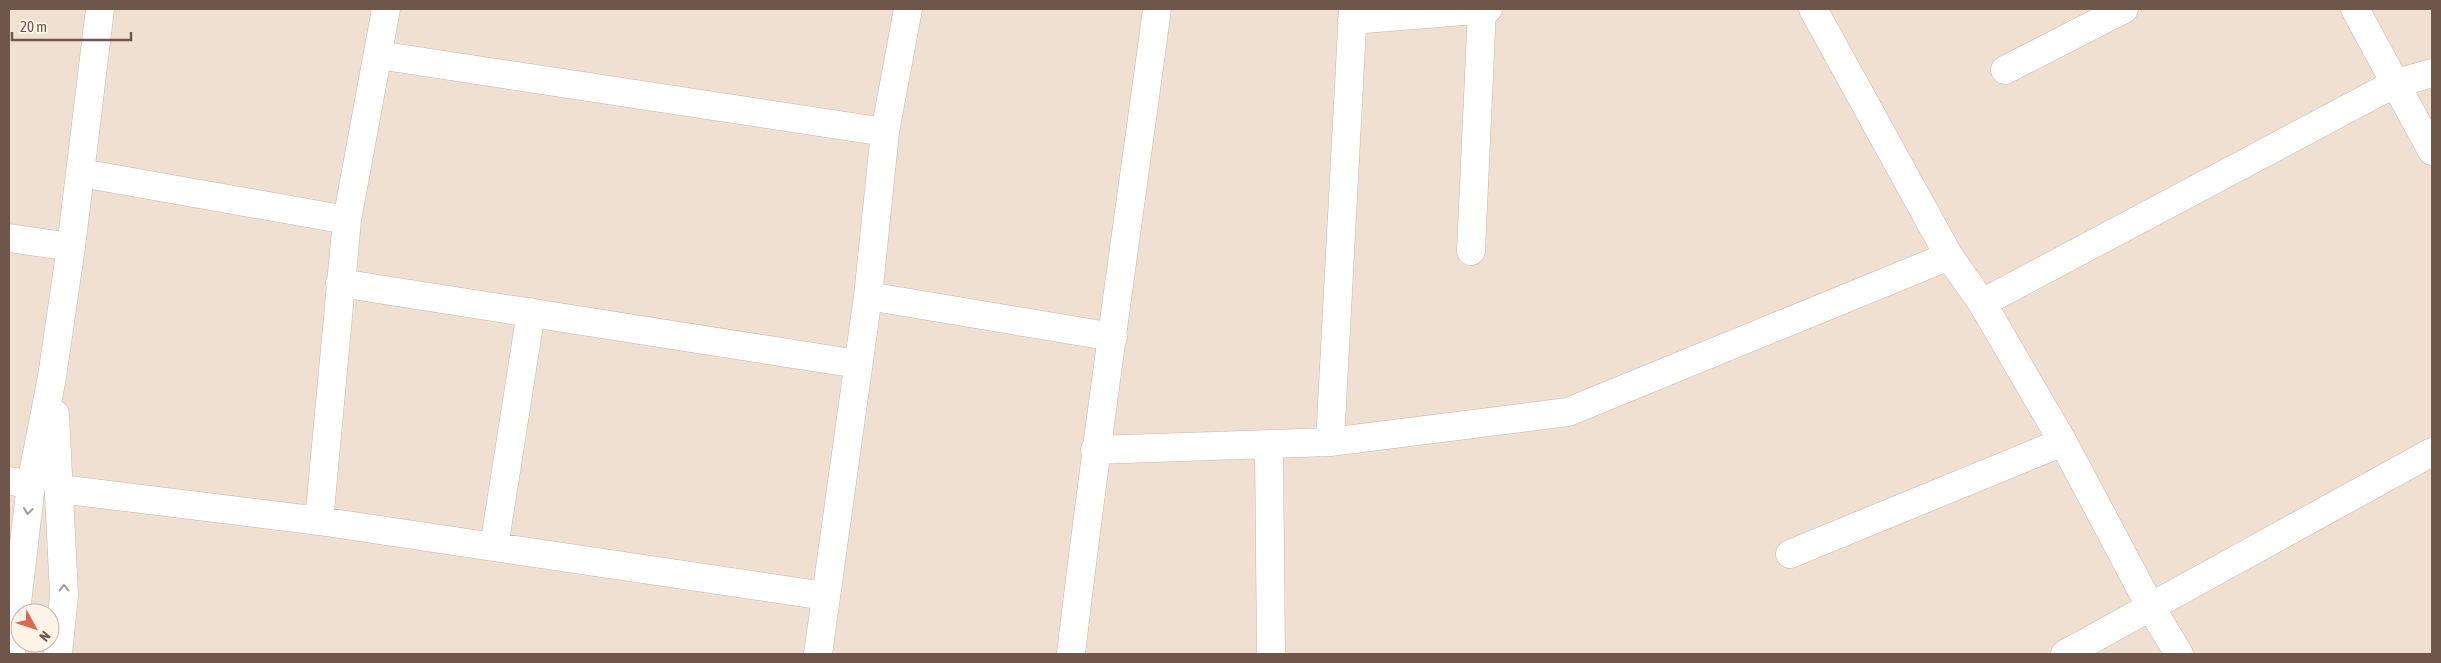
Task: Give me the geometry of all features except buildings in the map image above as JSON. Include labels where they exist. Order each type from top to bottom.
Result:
[{"type":"street","points":[[10,654],[20,482],[52,377],[81,173],[100,9]]},
{"type":"street","points":[[319,521],[347,220],[386,9]]},
{"type":"street","points":[[818,654],[868,296],[885,132],[908,9]]},
{"type":"street","points":[[1071,654],[1095,450],[1113,337],[1157,9]]},
{"type":"street","points":[[1330,442],[1353,14],[1484,9],[1471,251]]},
{"type":"street","points":[[1813,9],[1950,256],[1982,303],[2062,442],[2150,606],[2179,654]]},
{"type":"street","points":[[2005,70],[2124,9]]},
{"type":"street","points":[[2355,9],[2432,151]]},
{"type":"street","points":[[378,55],[885,132]]},
{"type":"street","points":[[1982,303],[2394,84],[2432,73]]},
{"type":"street","points":[[81,173],[347,220]]},
{"type":"street","points":[[9,238],[70,247]]},
{"type":"street","points":[[1095,450],[1269,446],[1330,442],[1568,412],[1950,256]]},
{"type":"street","points":[[340,284],[858,364]]},
{"type":"street","points":[[868,296],[1113,337]]},
{"type":"street","points":[[494,547],[531,312]]},
{"type":"street","points":[[52,377],[60,488],[64,595],[58,654]]},
{"type":"street","points":[[1790,554],[2062,442]]},
{"type":"street","points":[[1269,446],[1271,654]]},
{"type":"street","points":[[2065,654],[2432,452]]},
{"type":"street","points":[[60,488],[319,521],[825,596]]},
{"type":"shaded area","points":[[9,9],[2432,9],[2432,654],[9,654]]}]
